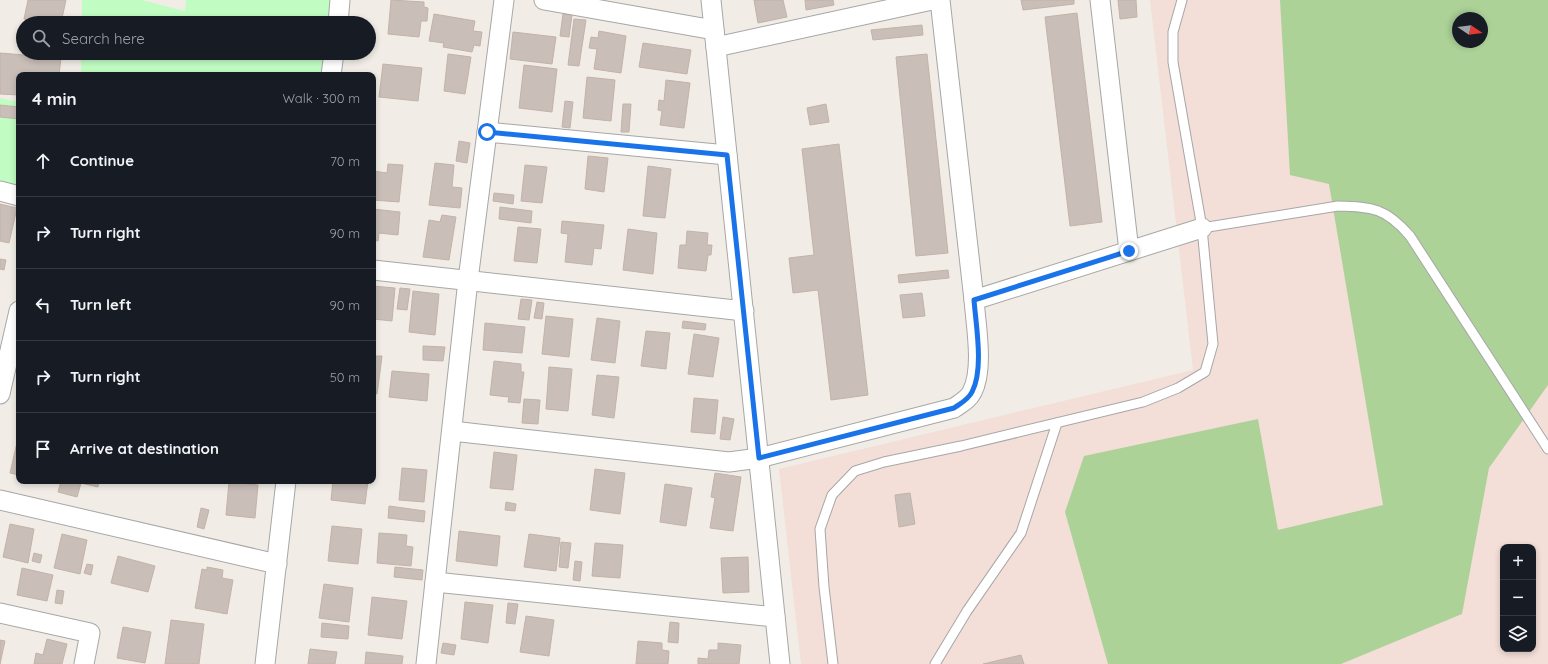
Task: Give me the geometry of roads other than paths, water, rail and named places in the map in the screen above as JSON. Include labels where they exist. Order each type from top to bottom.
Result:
[{"type":"street","points":[[339,16],[340,0]]},
{"type":"street","points":[[426,664],[468,280],[504,0]]},
{"type":"street","points":[[544,0],[715,39],[932,0]]},
{"type":"street","points":[[711,0],[780,664]]},
{"type":"street","points":[[452,431],[729,462],[759,458],[954,408],[967,400],[972,392],[979,369],[974,300],[940,0]]},
{"type":"street","points":[[1100,0],[1129,251]]},
{"type":"street","points":[[332,72],[333,60]]},
{"type":"street","points":[[487,132],[727,155]]},
{"type":"street","points":[[0,191],[16,195]]},
{"type":"street","points":[[974,300],[1202,228]]},
{"type":"street","points":[[376,270],[744,310]]},
{"type":"street","points":[[0,394],[15,347]]},
{"type":"street","points":[[265,664],[286,484]]},
{"type":"street","points":[[0,500],[277,564]]},
{"type":"street","points":[[435,582],[775,617]]},
{"type":"street","points":[[0,613],[90,633],[84,664]]},
{"type":"lane","points":[[833,664],[824,587],[820,529],[832,494],[855,471],[884,462],[961,446],[1143,402],[1178,388],[1205,372],[1213,344],[1202,228],[1173,62],[1173,32],[1182,0]]},
{"type":"lane","points":[[1202,228],[1338,206],[1377,210],[1388,215],[1398,222],[1410,236],[1548,449]]},
{"type":"lane","points":[[936,664],[967,611],[1021,533],[1057,423]]}]
